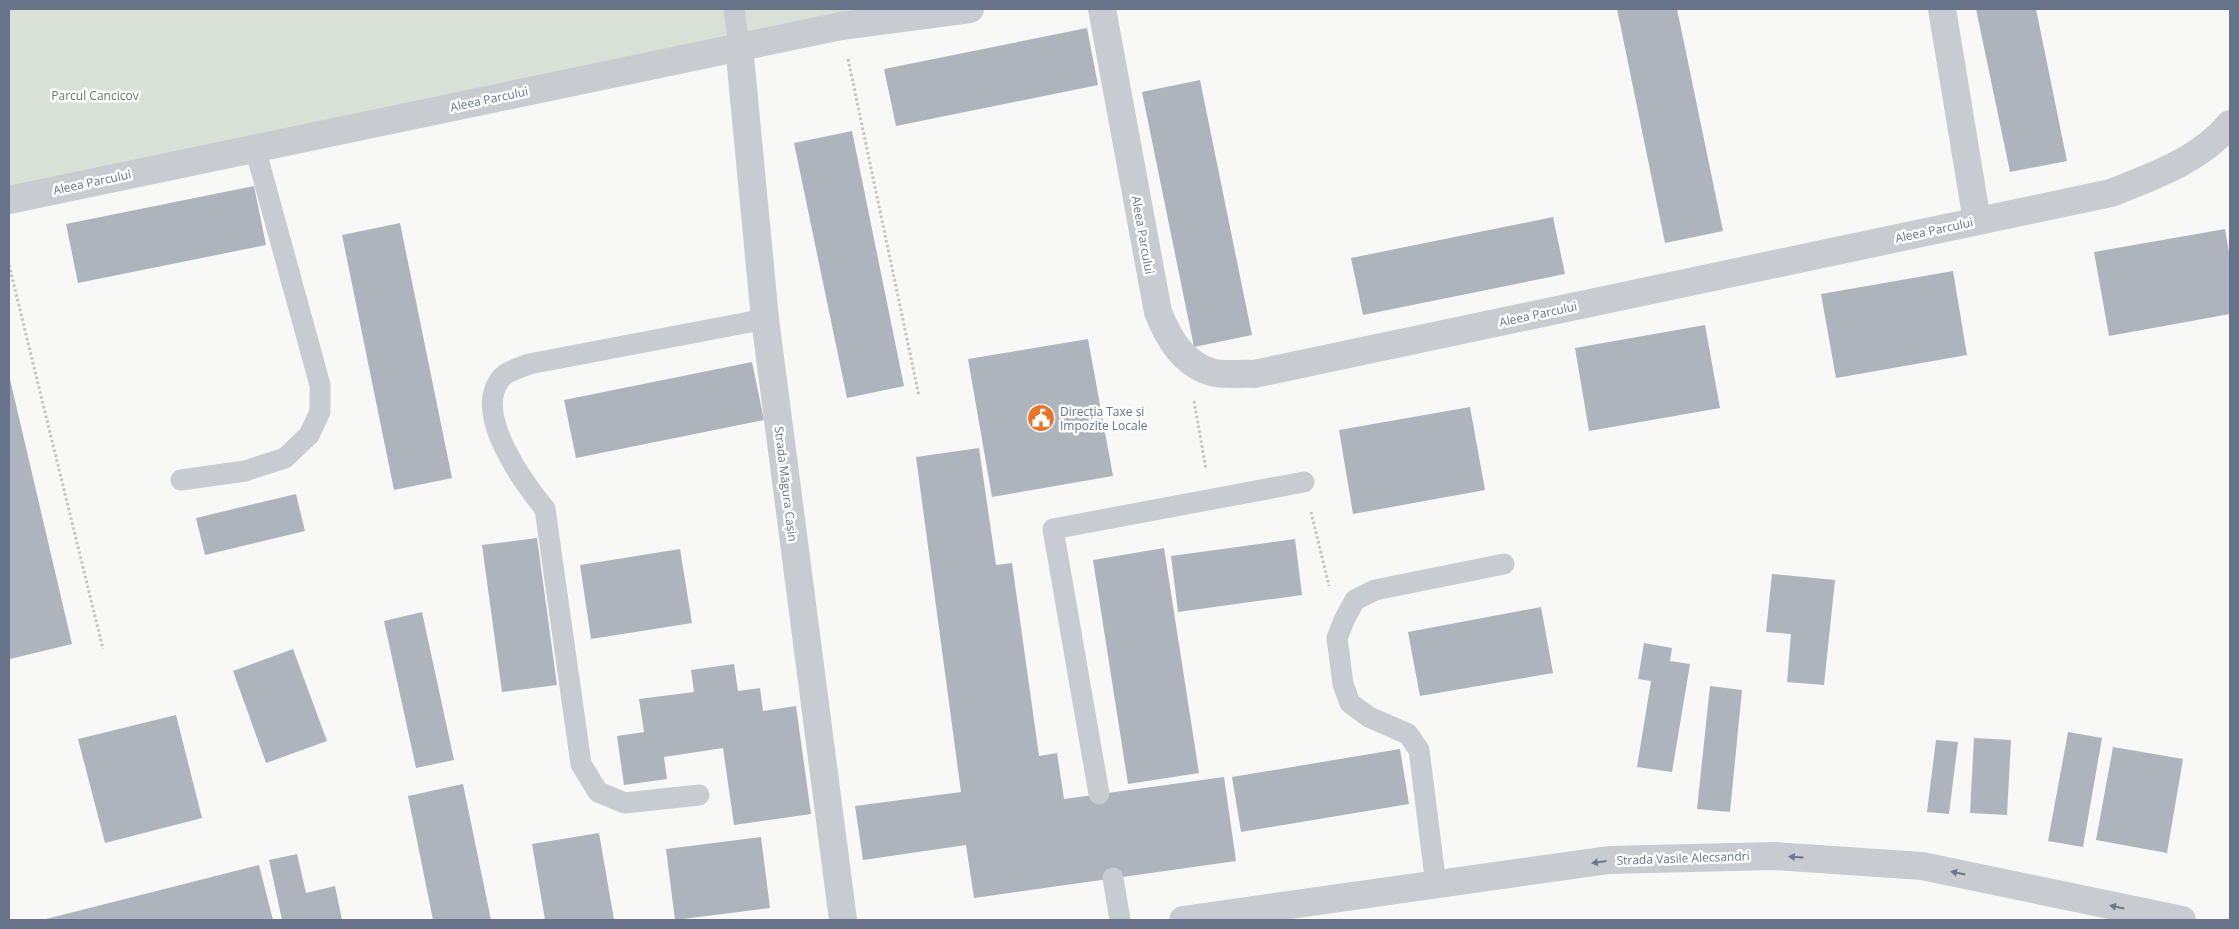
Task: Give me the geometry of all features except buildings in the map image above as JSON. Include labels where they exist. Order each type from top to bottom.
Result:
[{"type":"street","name":"Aleea Parcului","points":[[9,200],[738,46],[841,26],[970,9]]},
{"type":"street","name":"Aleea Parcului","points":[[1102,9],[1158,312],[1168,337],[1187,359],[1211,372],[1254,374],[2111,193],[2172,168],[2217,140],[2230,124]]},
{"type":"street","points":[[1942,9],[1977,221]]},
{"type":"street","name":"Strada Măgura Cașin","points":[[738,46],[765,319],[843,920]]},
{"type":"street","name":"Strada Vasile Alecsandri","points":[[1183,920],[1609,860],[1774,856],[1922,866],[2182,920]]},
{"type":"lane","points":[[734,9],[738,46]]},
{"type":"lane","points":[[180,480],[245,471],[285,458],[309,435],[320,412],[320,385],[255,148]]},
{"type":"lane","points":[[700,795],[625,803],[598,792],[581,764],[545,509],[522,481],[501,443],[493,408],[495,390],[499,380],[512,371],[529,364],[765,319]]},
{"type":"lane","points":[[1099,794],[1053,529],[1304,482]]},
{"type":"lane","points":[[1436,885],[1419,750],[1408,734],[1369,717],[1350,703],[1343,684],[1337,638],[1355,600],[1375,590],[1504,564]]},
{"type":"lane","points":[[1113,878],[1120,920]]},
{"type":"path","points":[[841,26],[919,396]]},
{"type":"path","points":[[9,265],[104,649]]},
{"type":"path","points":[[1187,359],[1211,499]]},
{"type":"path","points":[[1304,482],[1326,580],[1345,618]]},
{"type":"green space","name":"Parcul Cancicov","points":[[9,9],[944,9],[9,200]]},
{"type":"place","name":"Direcția Taxe și Impozite Locale","points":[[1041,418]]}]
